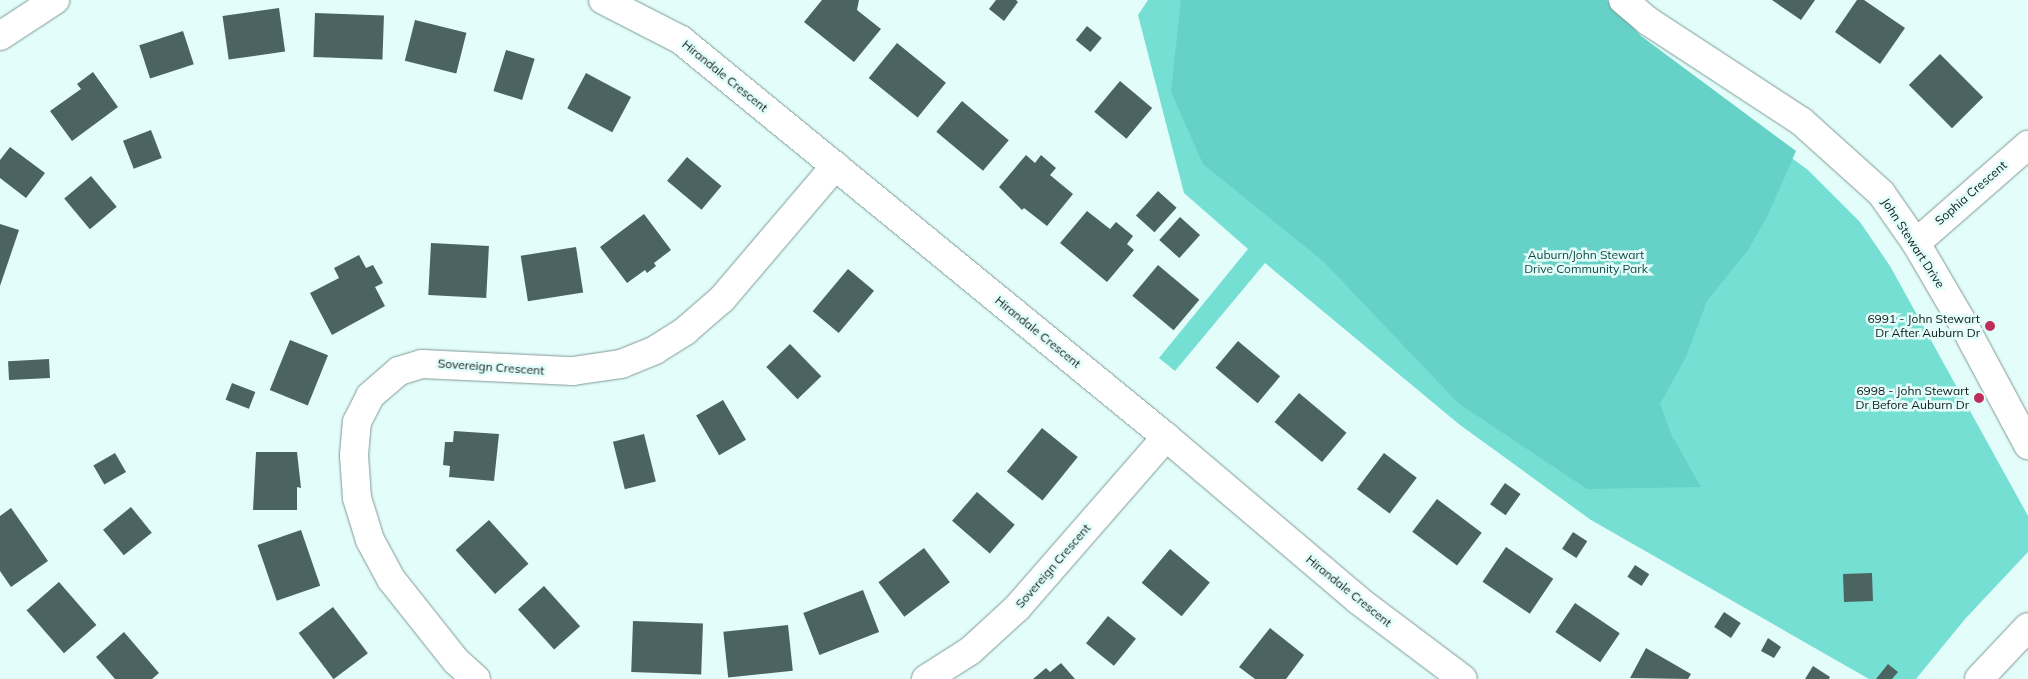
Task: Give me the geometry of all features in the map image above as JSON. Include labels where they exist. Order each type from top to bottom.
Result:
[{"type":"street","points":[[0,36],[55,0]]},
{"type":"street","name":"Hirandale Crescent","points":[[603,0],[681,40],[1166,437],[1358,600],[1463,679]]},
{"type":"street","name":"John Stewart Drive","points":[[1623,0],[1648,20],[1801,121],[1881,193],[1916,243],[2028,445]]},
{"type":"street","name":"Sophia Crescent","points":[[1916,243],[2028,145]]},
{"type":"street","name":"Sovereign Crescent","points":[[476,679],[456,661],[391,579],[370,540],[357,498],[354,455],[358,422],[370,396],[398,371],[422,364],[573,371],[621,364],[655,350],[685,331],[722,299],[835,166]]},
{"type":"street","name":"Sovereign Crescent","points":[[926,679],[970,651],[1017,608],[1166,437]]},
{"type":"street","points":[[1980,679],[2028,627]]},
{"type":"green space","name":"Auburn/John Stewart Drive Community Park","points":[[1148,0],[1577,0],[1808,170],[1860,222],[1890,266],[2028,516],[2028,552],[1965,619],[1916,679],[1869,679],[1591,520],[1460,425],[1265,263],[1175,371],[1159,358],[1248,249],[1184,193],[1138,15]]},
{"type":"green space","points":[[1181,0],[1607,0],[1641,36],[1796,151],[1768,215],[1748,250],[1707,301],[1686,357],[1660,404],[1671,434],[1701,487],[1587,489],[1458,403],[1324,262],[1203,164],[1171,92]]},
{"type":"building","points":[[822,0],[859,0],[857,10],[881,29],[854,62],[804,22]]},
{"type":"building","points":[[996,0],[1016,0],[1018,2],[1004,21],[989,9]]},
{"type":"building","points":[[1772,0],[1815,0],[1801,20]]},
{"type":"building","points":[[1857,0],[1864,0],[1905,28],[1880,64],[1835,32]]},
{"type":"building","points":[[279,8],[285,52],[229,60],[223,16]]},
{"type":"building","points":[[315,13],[384,15],[382,59],[313,57]]},
{"type":"building","points":[[415,20],[466,33],[456,74],[405,61]]},
{"type":"building","points":[[1087,26],[1102,38],[1090,52],[1076,40]]},
{"type":"building","points":[[183,31],[194,64],[150,79],[139,45]]},
{"type":"building","points":[[897,43],[946,83],[918,118],[869,78]]},
{"type":"building","points":[[506,50],[535,59],[522,100],[493,91]]},
{"type":"building","points":[[1940,54],[1983,97],[1952,128],[1909,85]]},
{"type":"building","points":[[93,72],[118,107],[72,141],[50,111],[81,89],[77,84]]},
{"type":"building","points":[[586,73],[631,97],[612,132],[567,108]]},
{"type":"building","points":[[1120,81],[1152,108],[1126,139],[1094,112]]},
{"type":"building","points":[[962,101],[1009,140],[983,171],[936,132]]},
{"type":"building","points":[[151,130],[162,158],[134,169],[123,141]]},
{"type":"building","points":[[10,147],[45,173],[26,198],[0,178],[0,160]]},
{"type":"building","points":[[1026,155],[1035,163],[1041,155],[1056,168],[1050,175],[1073,194],[1047,226],[1024,208],[1022,210],[999,187]]},
{"type":"building","points":[[687,157],[721,186],[702,210],[667,181]]},
{"type":"building","points":[[91,176],[117,207],[90,229],[64,198]]},
{"type":"building","points":[[1158,191],[1177,208],[1154,232],[1136,216]]},
{"type":"building","points":[[1087,211],[1110,229],[1116,222],[1133,236],[1127,244],[1134,250],[1107,282],[1060,243]]},
{"type":"building","points":[[644,214],[671,250],[654,263],[656,266],[647,273],[645,270],[627,283],[600,247]]},
{"type":"building","points":[[1180,217],[1200,235],[1179,258],[1159,240]]},
{"type":"building","points":[[0,224],[19,230],[0,286]]},
{"type":"building","points":[[431,243],[489,246],[486,298],[428,295]]},
{"type":"building","points":[[576,247],[583,292],[528,301],[521,256]]},
{"type":"building","points":[[359,255],[366,268],[373,265],[383,283],[375,287],[385,306],[332,335],[310,293],[339,278],[334,268]]},
{"type":"building","points":[[1158,265],[1199,300],[1174,330],[1132,296]]},
{"type":"building","points":[[848,269],[874,291],[839,333],[813,311]]},
{"type":"building","points":[[290,340],[328,355],[308,405],[270,390]]},
{"type":"building","points":[[1238,341],[1280,376],[1258,403],[1216,368]]},
{"type":"building","points":[[790,344],[821,376],[798,399],[766,367]]},
{"type":"building","points":[[49,359],[50,378],[9,380],[8,361]]},
{"type":"building","points":[[232,383],[255,392],[249,409],[226,400]]},
{"type":"building","points":[[1299,393],[1346,433],[1322,462],[1275,422]]},
{"type":"building","points":[[723,400],[746,440],[719,455],[696,416]]},
{"type":"building","points":[[1042,428],[1078,457],[1043,500],[1007,472]]},
{"type":"building","points":[[454,431],[499,434],[494,481],[449,477],[450,466],[443,465],[445,442],[453,442]]},
{"type":"building","points":[[644,434],[656,482],[625,489],[613,442]]},
{"type":"building","points":[[256,452],[297,452],[301,488],[297,487],[297,510],[253,510]]},
{"type":"building","points":[[115,453],[126,472],[104,485],[93,466]]},
{"type":"building","points":[[1384,453],[1417,478],[1390,514],[1357,489]]},
{"type":"building","points":[[1505,483],[1521,494],[1506,515],[1490,504]]},
{"type":"building","points":[[977,492],[1015,525],[990,553],[952,521]]},
{"type":"building","points":[[1437,499],[1482,533],[1457,565],[1412,532]]},
{"type":"building","points":[[131,507],[152,533],[124,555],[103,530]]},
{"type":"building","points":[[11,508],[48,561],[11,587],[0,571],[0,516]]},
{"type":"building","points":[[489,520],[528,564],[495,594],[456,550]]},
{"type":"building","points":[[301,530],[320,586],[277,601],[258,545]]},
{"type":"building","points":[[1573,532],[1587,541],[1576,558],[1562,549]]},
{"type":"building","points":[[1506,547],[1553,579],[1530,614],[1483,582]]},
{"type":"building","points":[[924,548],[950,582],[904,617],[878,582]]},
{"type":"building","points":[[1170,549],[1210,582],[1182,616],[1142,583]]},
{"type":"building","points":[[1635,565],[1649,574],[1642,586],[1627,577]]},
{"type":"building","points":[[1872,573],[1873,601],[1844,602],[1843,574]]},
{"type":"building","points":[[59,582],[96,625],[64,653],[27,610]]},
{"type":"building","points":[[544,586],[580,626],[554,650],[518,609]]},
{"type":"building","points":[[863,590],[879,632],[819,655],[803,613]]},
{"type":"building","points":[[1575,603],[1620,633],[1600,662],[1555,632]]},
{"type":"building","points":[[333,607],[368,653],[333,679],[299,633]]},
{"type":"building","points":[[1724,612],[1741,623],[1731,638],[1714,627]]},
{"type":"building","points":[[1108,616],[1136,639],[1114,666],[1086,643]]},
{"type":"building","points":[[633,621],[703,623],[701,674],[631,672]]},
{"type":"building","points":[[788,625],[793,671],[728,678],[723,632]]},
{"type":"building","points":[[1270,628],[1304,655],[1286,679],[1255,679],[1239,667]]},
{"type":"building","points":[[124,632],[159,673],[152,679],[115,679],[96,657]]},
{"type":"building","points":[[1768,638],[1781,647],[1774,658],[1761,651]]},
{"type":"building","points":[[1646,648],[1691,674],[1688,679],[1630,678]]},
{"type":"building","points":[[1061,663],[1075,679],[1033,679],[1046,668],[1050,672]]},
{"type":"building","points":[[1888,664],[1898,672],[1892,679],[1876,679]]},
{"type":"building","points":[[1813,666],[1830,677],[1829,679],[1805,679]]},
{"type":"place","name":"6991 - John Stewart Dr After Auburn Dr","points":[[1990,326]]},
{"type":"place","name":"6998 - John Stewart Dr Before Auburn Dr","points":[[1979,398]]}]
